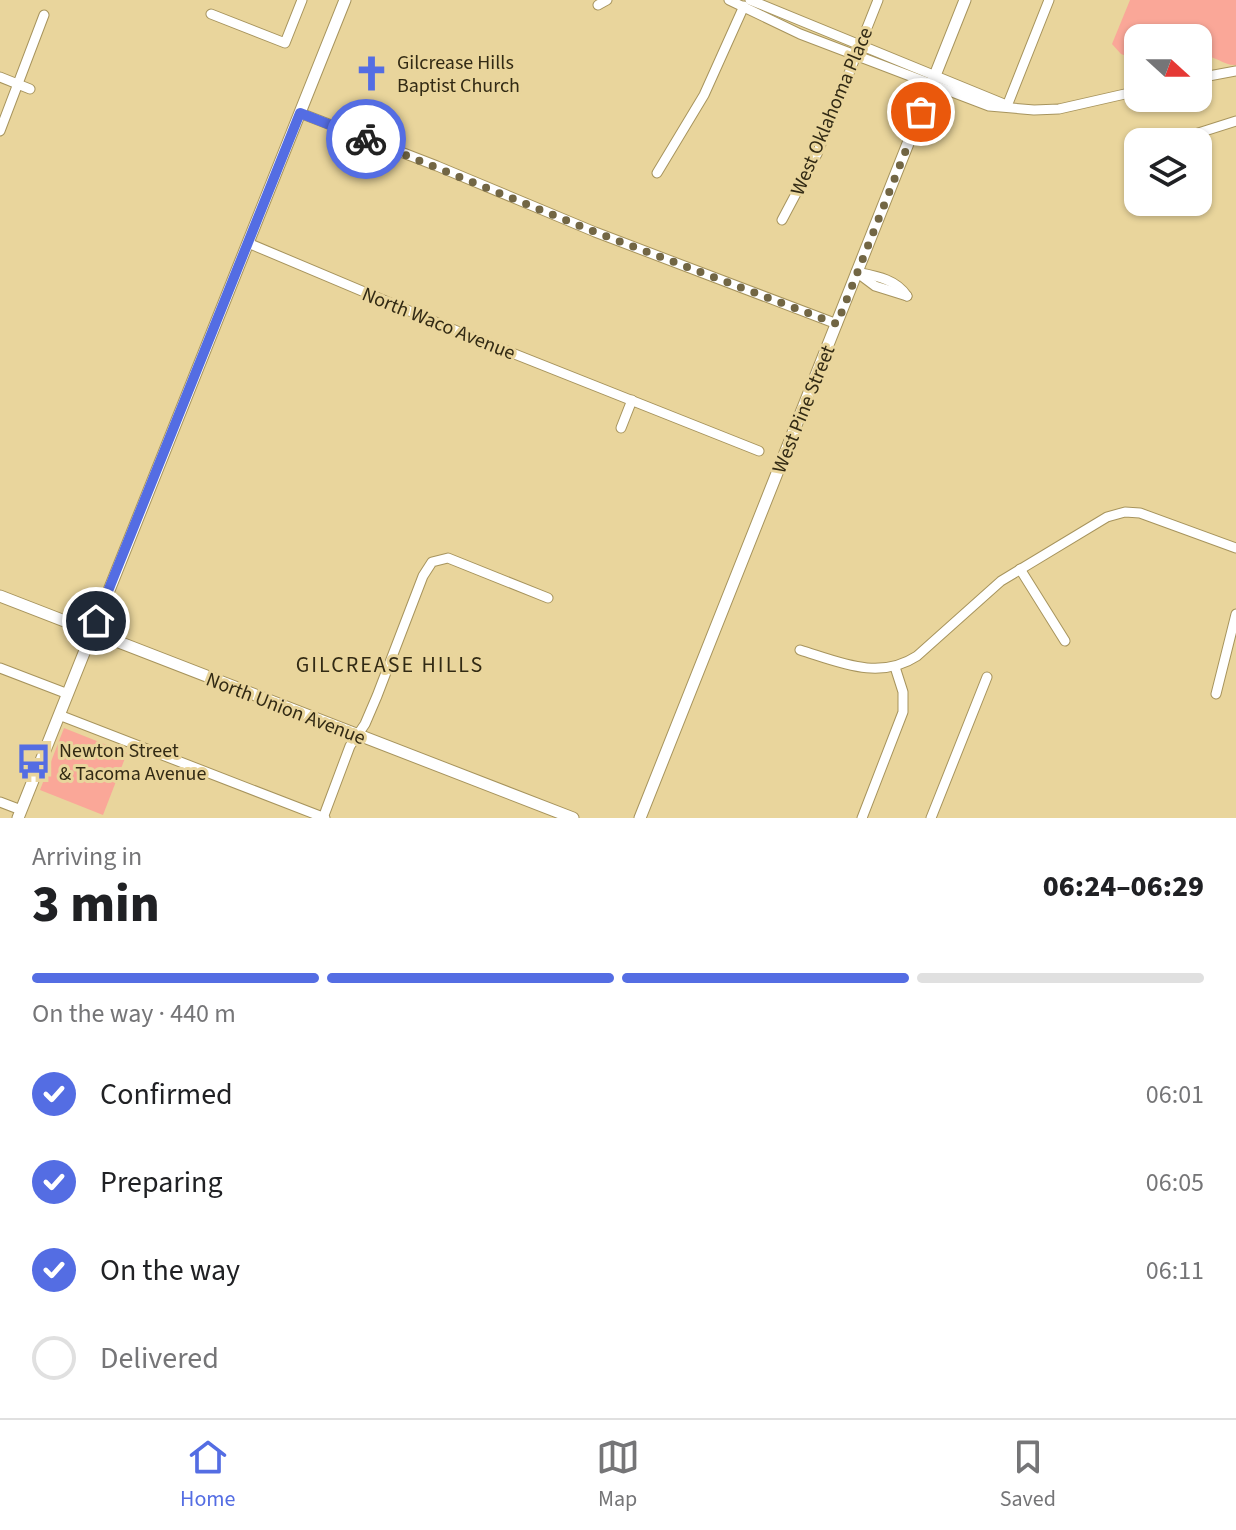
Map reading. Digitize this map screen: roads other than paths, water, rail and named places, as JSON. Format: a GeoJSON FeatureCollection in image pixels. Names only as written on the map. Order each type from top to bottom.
{"type":"FeatureCollection","features":[{"type":"Feature","properties":{"kind":"street"},"geometry":{"type":"LineString","coordinates":[[211,14],[285,43],[302,0]]}},
{"type":"Feature","properties":{"kind":"street"},"geometry":{"type":"LineString","coordinates":[[0,802],[20,814],[345,0]]}},
{"type":"Feature","properties":{"kind":"street"},"geometry":{"type":"LineString","coordinates":[[729,0],[747,3],[860,45],[989,106],[1059,109],[1124,94]]}},
{"type":"Feature","properties":{"kind":"street","name":"West Oklahoma Place"},"geometry":{"type":"LineString","coordinates":[[782,220],[808,176],[878,0]]}},
{"type":"Feature","properties":{"kind":"street","name":"West Pine Street"},"geometry":{"type":"LineString","coordinates":[[640,818],[965,0]]}},
{"type":"Feature","properties":{"kind":"street"},"geometry":{"type":"LineString","coordinates":[[1007,106],[1049,0]]}},
{"type":"Feature","properties":{"kind":"street"},"geometry":{"type":"LineString","coordinates":[[747,3],[856,56],[934,80]]}},
{"type":"Feature","properties":{"kind":"street"},"geometry":{"type":"LineString","coordinates":[[657,173],[704,95],[747,3]]}},
{"type":"Feature","properties":{"kind":"street"},"geometry":{"type":"LineString","coordinates":[[0,131],[44,15]]}},
{"type":"Feature","properties":{"kind":"street"},"geometry":{"type":"LineString","coordinates":[[1212,75],[1236,71]]}},
{"type":"Feature","properties":{"kind":"street"},"geometry":{"type":"LineString","coordinates":[[0,77],[30,89]]}},
{"type":"Feature","properties":{"kind":"street"},"geometry":{"type":"LineString","coordinates":[[300,113],[595,232],[837,324]]}},
{"type":"Feature","properties":{"kind":"street"},"geometry":{"type":"LineString","coordinates":[[1212,129],[1236,121]]}},
{"type":"Feature","properties":{"kind":"street","name":"North Waco Avenue"},"geometry":{"type":"LineString","coordinates":[[248,243],[759,451]]}},
{"type":"Feature","properties":{"kind":"street"},"geometry":{"type":"LineString","coordinates":[[856,272],[900,285],[907,296],[875,286],[856,272]]}},
{"type":"Feature","properties":{"kind":"street"},"geometry":{"type":"LineString","coordinates":[[621,428],[632,400]]}},
{"type":"Feature","properties":{"kind":"street"},"geometry":{"type":"LineString","coordinates":[[800,650],[867,669],[895,667],[917,656],[989,591],[1020,569],[1107,517],[1125,512],[1149,515],[1236,548]]}},
{"type":"Feature","properties":{"kind":"street"},"geometry":{"type":"LineString","coordinates":[[59,715],[324,818],[350,746],[377,696],[428,566],[437,559],[448,558],[548,598]]}},
{"type":"Feature","properties":{"kind":"street"},"geometry":{"type":"LineString","coordinates":[[1020,569],[1065,641]]}},
{"type":"Feature","properties":{"kind":"street","name":"North Union Avenue"},"geometry":{"type":"LineString","coordinates":[[0,596],[573,818]]}},
{"type":"Feature","properties":{"kind":"street"},"geometry":{"type":"LineString","coordinates":[[1216,694],[1232,642],[1236,614]]}},
{"type":"Feature","properties":{"kind":"street"},"geometry":{"type":"LineString","coordinates":[[862,818],[903,712],[903,692],[895,667]]}},
{"type":"Feature","properties":{"kind":"street"},"geometry":{"type":"LineString","coordinates":[[0,668],[68,694]]}},
{"type":"Feature","properties":{"kind":"street"},"geometry":{"type":"LineString","coordinates":[[931,818],[987,677]]}},
{"type":"Feature","properties":{"kind":"place","name":"Gilcrease Hills Baptist Church"},"geometry":{"type":"Point","coordinates":[371,73]}},
{"type":"Feature","properties":{"kind":"place","name":"Newton Street & Tacoma Avenue"},"geometry":{"type":"Point","coordinates":[33,762]}},
{"type":"Feature","properties":{"kind":"district","name":"GILCREASE HILLS"},"geometry":{"type":"Point","coordinates":[390,664]}}]}
